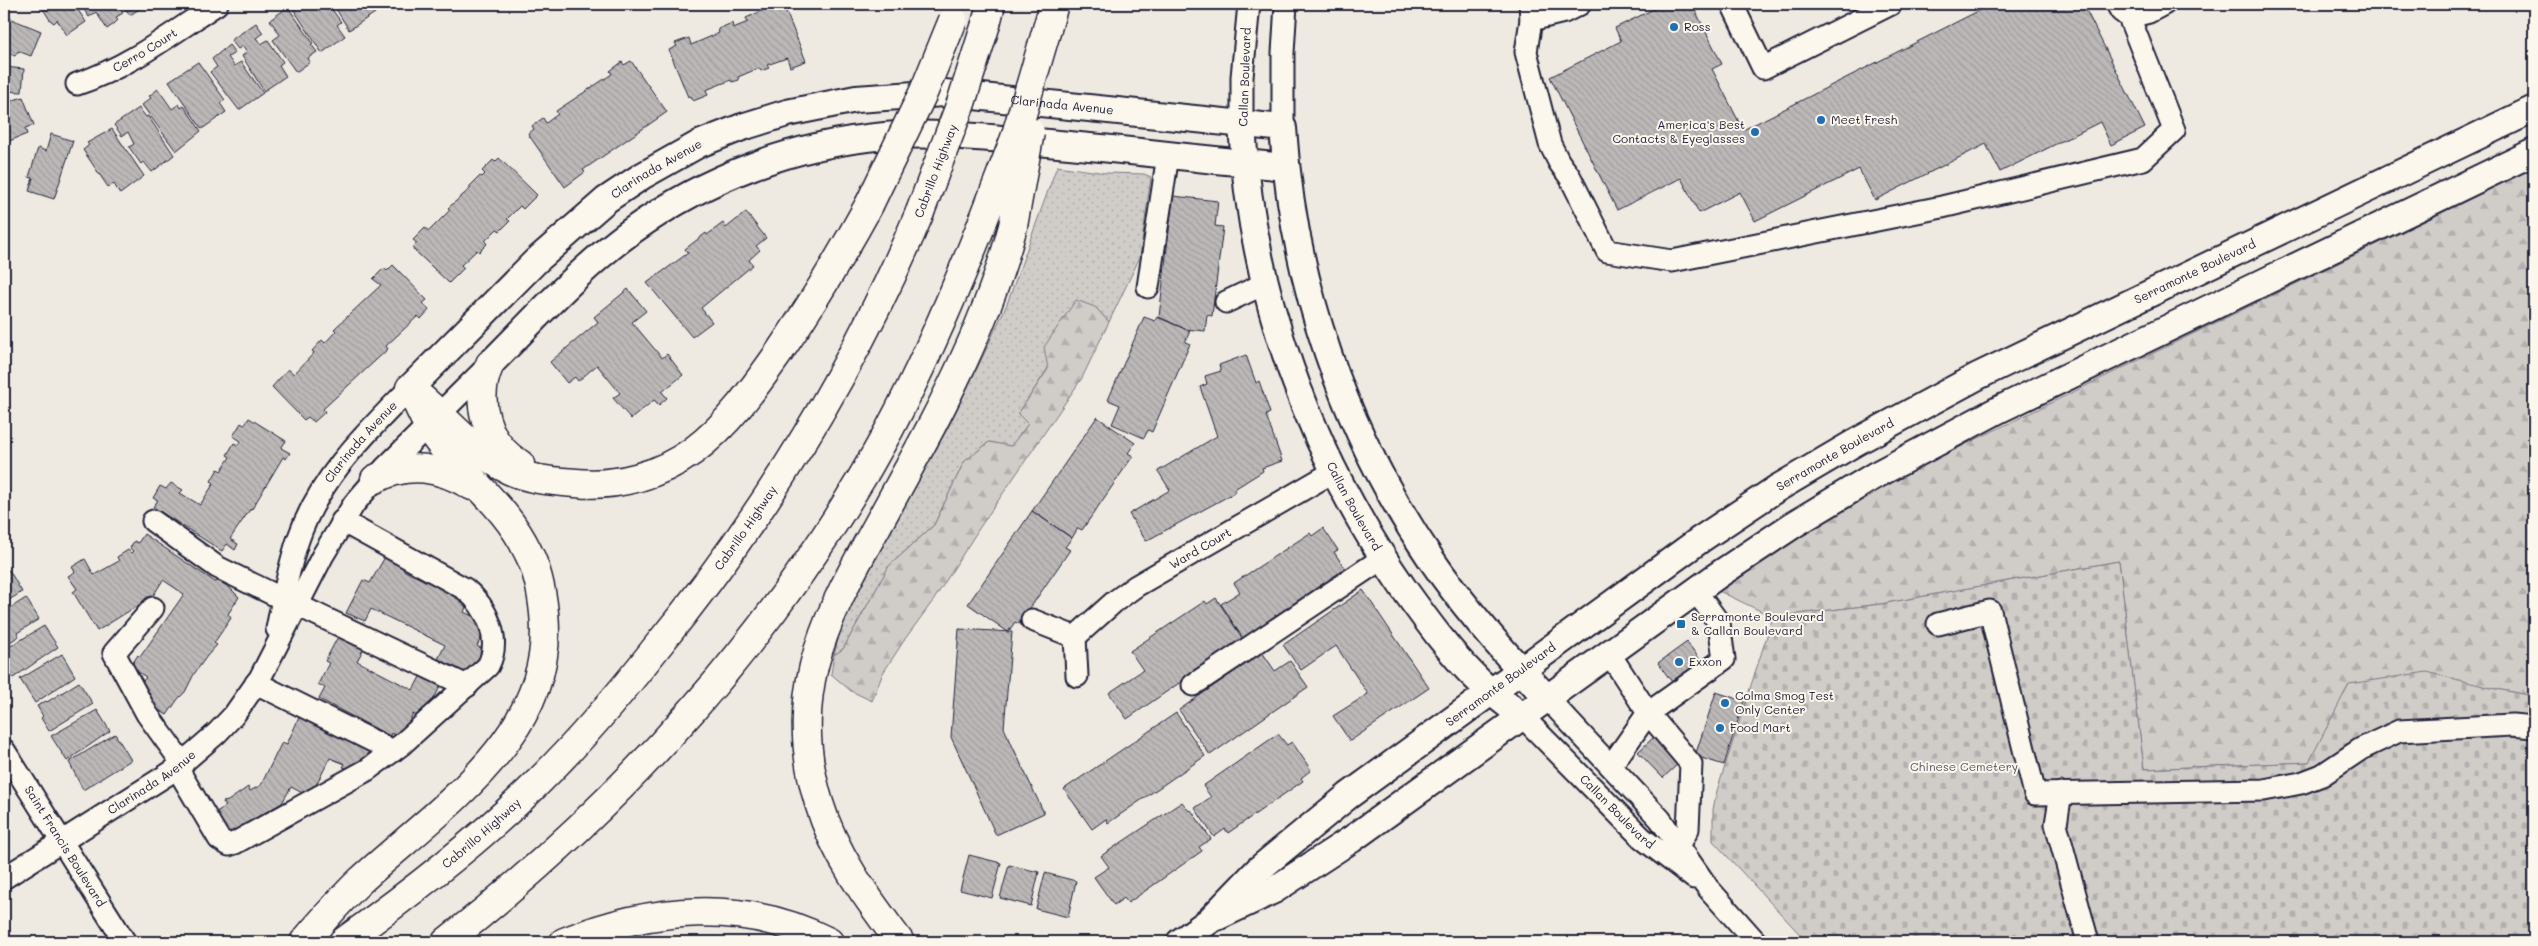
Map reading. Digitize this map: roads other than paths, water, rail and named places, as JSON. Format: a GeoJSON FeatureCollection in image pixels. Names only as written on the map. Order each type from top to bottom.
{"type":"FeatureCollection","features":[{"type":"Feature","properties":{"kind":"highway"},"geometry":{"type":"LineString","coordinates":[[410,388],[434,420],[504,468],[537,479],[570,483],[609,483],[649,474],[687,455],[710,436],[743,401],[792,333],[840,256],[869,205],[921,99],[956,12]]}},
{"type":"Feature","properties":{"kind":"highway","name":"Cabrillo Highway"},"geometry":{"type":"LineString","coordinates":[[343,942],[432,876],[527,794],[590,728],[686,611],[752,523],[806,440],[863,337],[920,212],[961,103],[988,14]]}},
{"type":"Feature","properties":{"kind":"highway"},"geometry":{"type":"LineString","coordinates":[[446,942],[517,884],[611,796],[686,715],[761,625],[840,510],[888,431],[937,333],[1015,138],[1051,17]]}},
{"type":"Feature","properties":{"kind":"highway"},"geometry":{"type":"LineString","coordinates":[[900,942],[848,868],[827,826],[818,802],[809,756],[808,735],[812,668],[824,628],[835,604],[934,421],[971,344],[993,292],[1013,226],[1051,17]]}},
{"type":"Feature","properties":{"kind":"highway"},"geometry":{"type":"LineString","coordinates":[[490,364],[483,384],[483,408],[491,432],[499,446],[516,462],[527,468],[549,478],[570,483]]}},
{"type":"Feature","properties":{"kind":"highway"},"geometry":{"type":"LineString","coordinates":[[304,942],[359,882],[419,830],[477,775],[512,734],[526,709],[542,662],[545,618],[540,587],[533,564],[513,524],[492,497],[439,442],[434,420]]}},
{"type":"Feature","properties":{"kind":"highway"},"geometry":{"type":"LineString","coordinates":[[375,479],[390,472],[408,468],[441,471],[480,492],[513,524]]}},
{"type":"Feature","properties":{"kind":"highway"},"geometry":{"type":"LineString","coordinates":[[564,942],[615,924],[652,915],[715,912],[773,920],[829,942]]}},
{"type":"Feature","properties":{"kind":"main road","name":"Clarinada Avenue"},"geometry":{"type":"LineString","coordinates":[[410,388],[536,261],[606,200],[679,155],[713,138],[765,119],[809,107],[856,99],[944,93],[1283,128]]}},
{"type":"Feature","properties":{"kind":"main road","name":"Serramonte Boulevard"},"geometry":{"type":"LineString","coordinates":[[1209,921],[1258,869],[1330,810],[1520,669],[1739,513],[1896,419],[2012,360],[2534,109]]}},
{"type":"Feature","properties":{"kind":"main road","name":"Callan Boulevard"},"geometry":{"type":"LineString","coordinates":[[1242,124],[1245,163],[1266,283],[1292,374],[1333,472],[1383,558],[1441,639],[1490,691],[1522,716]]}},
{"type":"Feature","properties":{"kind":"main road","name":"Callan Boulevard"},"geometry":{"type":"LineString","coordinates":[[1283,128],[1286,167],[1297,236],[1311,298],[1325,345],[1360,434],[1380,475],[1431,560],[1464,604],[1547,698]]}},
{"type":"Feature","properties":{"kind":"main road","name":"Clarinada Avenue"},"geometry":{"type":"LineString","coordinates":[[490,364],[579,275],[632,230],[690,194],[731,174],[774,158],[842,141],[888,135],[992,138],[1286,167]]}},
{"type":"Feature","properties":{"kind":"main road","name":"Serramonte Boulevard"},"geometry":{"type":"LineString","coordinates":[[1180,942],[1209,921],[1274,890],[1352,839],[1695,590],[1756,548],[1833,500],[1956,431],[2534,152]]}},
{"type":"Feature","properties":{"kind":"street","name":"Callan Boulevard"},"geometry":{"type":"LineString","coordinates":[[1242,124],[1242,76],[1249,4]]}},
{"type":"Feature","properties":{"kind":"street","name":"Callan Boulevard"},"geometry":{"type":"LineString","coordinates":[[1283,128],[1283,53],[1286,4]]}},
{"type":"Feature","properties":{"kind":"street"},"geometry":{"type":"LineString","coordinates":[[1580,4],[1564,12],[1530,12],[1526,52],[1550,144],[1559,162],[1570,177],[1607,251],[1672,261],[1942,207],[2143,159],[2174,130],[2123,10],[2149,12],[2164,4]]}},
{"type":"Feature","properties":{"kind":"street"},"geometry":{"type":"LineString","coordinates":[[1732,4],[1763,68],[1891,4]]}},
{"type":"Feature","properties":{"kind":"street","name":"Cerro Court"},"geometry":{"type":"LineString","coordinates":[[76,84],[105,75],[127,64],[210,5]]}},
{"type":"Feature","properties":{"kind":"street"},"geometry":{"type":"LineString","coordinates":[[1148,286],[1168,155]]}},
{"type":"Feature","properties":{"kind":"street"},"geometry":{"type":"LineString","coordinates":[[1226,302],[1266,283]]}},
{"type":"Feature","properties":{"kind":"street","name":"Clarinada Avenue"},"geometry":{"type":"LineString","coordinates":[[4,878],[180,766],[221,729],[256,683],[270,657],[290,602],[342,521],[375,479],[490,364]]}},
{"type":"Feature","properties":{"kind":"street","name":"Clarinada Avenue"},"geometry":{"type":"LineString","coordinates":[[290,602],[289,568],[298,538],[320,492],[346,455],[410,388]]}},
{"type":"Feature","properties":{"kind":"street","name":"Ward Court"},"geometry":{"type":"LineString","coordinates":[[1075,637],[1114,602],[1136,586],[1333,472]]}},
{"type":"Feature","properties":{"kind":"street"},"geometry":{"type":"LineString","coordinates":[[153,521],[217,567],[467,686]]}},
{"type":"Feature","properties":{"kind":"street"},"geometry":{"type":"LineString","coordinates":[[154,608],[114,653],[147,714],[180,766],[219,839],[229,844],[254,834],[367,770],[394,751],[488,666],[494,649],[493,633],[481,606],[465,589],[342,521]]}},
{"type":"Feature","properties":{"kind":"street"},"geometry":{"type":"LineString","coordinates":[[1193,685],[1383,558]]}},
{"type":"Feature","properties":{"kind":"street"},"geometry":{"type":"LineString","coordinates":[[1610,766],[1648,713],[1724,659],[1719,623],[1695,590]]}},
{"type":"Feature","properties":{"kind":"street"},"geometry":{"type":"LineString","coordinates":[[1938,624],[1990,611],[2035,794],[2264,790],[2301,783],[2322,775],[2361,749],[2399,731],[2512,725],[2534,726]]}},
{"type":"Feature","properties":{"kind":"street"},"geometry":{"type":"LineString","coordinates":[[1032,620],[1075,637],[1078,676]]}},
{"type":"Feature","properties":{"kind":"street"},"geometry":{"type":"LineString","coordinates":[[1608,653],[1648,713],[1691,764],[1688,829],[1679,846]]}},
{"type":"Feature","properties":{"kind":"street"},"geometry":{"type":"LineString","coordinates":[[256,683],[394,751]]}},
{"type":"Feature","properties":{"kind":"street","name":"Callan Boulevard"},"geometry":{"type":"LineString","coordinates":[[1547,698],[1660,819],[1708,888],[1756,942]]}},
{"type":"Feature","properties":{"kind":"street","name":"Callan Boulevard"},"geometry":{"type":"LineString","coordinates":[[1522,716],[1642,838],[1708,888]]}},
{"type":"Feature","properties":{"kind":"street","name":"Saint Francis Boulevard"},"geometry":{"type":"LineString","coordinates":[[4,750],[125,942]]}},
{"type":"Feature","properties":{"kind":"street"},"geometry":{"type":"LineString","coordinates":[[2062,793],[2056,824],[2088,942]]}},
{"type":"Feature","properties":{"kind":"place","name":"Ross"},"geometry":{"type":"Point","coordinates":[1674,27]}},
{"type":"Feature","properties":{"kind":"place","name":"Meet Fresh"},"geometry":{"type":"Point","coordinates":[1821,120]}},
{"type":"Feature","properties":{"kind":"place","name":"America's Best Contacts & Eyeglasses"},"geometry":{"type":"Point","coordinates":[1755,132]}},
{"type":"Feature","properties":{"kind":"place","name":"Serramonte Boulevard & Callan Boulevard"},"geometry":{"type":"Point","coordinates":[1681,624]}},
{"type":"Feature","properties":{"kind":"place","name":"Exxon"},"geometry":{"type":"Point","coordinates":[1679,662]}},
{"type":"Feature","properties":{"kind":"place","name":"Colma Smog Test Only Center"},"geometry":{"type":"Point","coordinates":[1725,703]}},
{"type":"Feature","properties":{"kind":"place","name":"Food Mart"},"geometry":{"type":"Point","coordinates":[1720,728]}},
{"type":"Feature","properties":{"kind":"park label","name":"Chinese Cemetery"},"geometry":{"type":"Point","coordinates":[1964,767]}}]}
